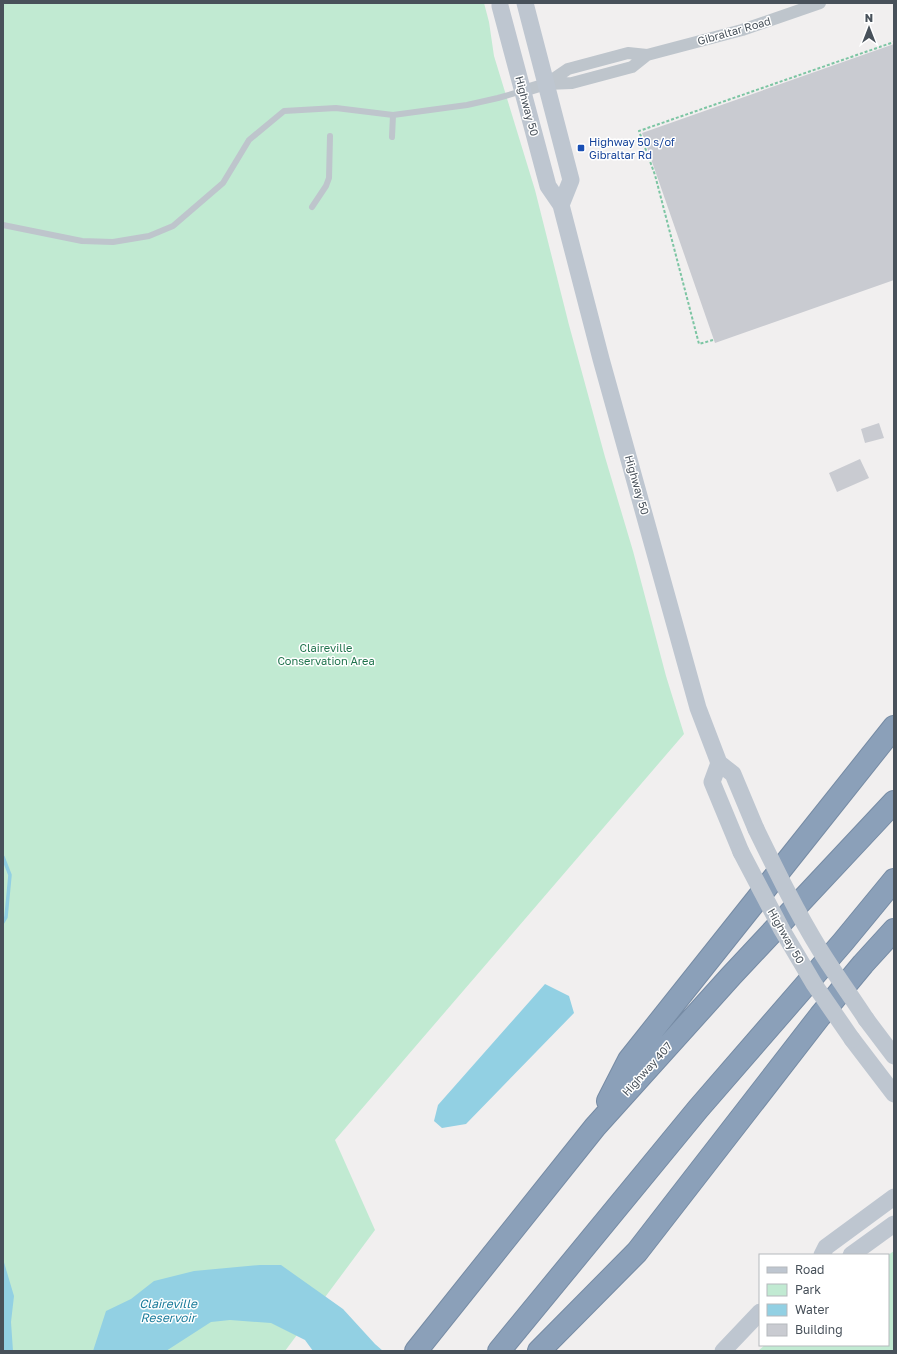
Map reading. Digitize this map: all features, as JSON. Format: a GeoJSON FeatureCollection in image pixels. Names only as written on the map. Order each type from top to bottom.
{"type":"FeatureCollection","features":[{"type":"Feature","properties":{"kind":"highway"},"geometry":{"type":"LineString","coordinates":[[595,1127],[630,1060],[894,727]]}},
{"type":"Feature","properties":{"kind":"highway","name":"Highway 407"},"geometry":{"type":"LineString","coordinates":[[417,1350],[595,1127],[731,976],[894,802]]}},
{"type":"Feature","properties":{"kind":"highway"},"geometry":{"type":"LineString","coordinates":[[499,1351],[698,1109],[843,942],[894,880]]}},
{"type":"Feature","properties":{"kind":"highway"},"geometry":{"type":"LineString","coordinates":[[539,1351],[637,1252],[820,1016],[863,964],[894,930]]}},
{"type":"Feature","properties":{"kind":"main road","name":"Highway 50"},"geometry":{"type":"LineString","coordinates":[[500,3],[548,186],[561,205],[599,351],[698,708],[719,763],[732,774],[756,829],[801,917],[821,952],[866,1019],[894,1056]]}},
{"type":"Feature","properties":{"kind":"main road"},"geometry":{"type":"LineString","coordinates":[[525,3],[571,180],[561,205]]}},
{"type":"Feature","properties":{"kind":"main road","name":"Highway 50"},"geometry":{"type":"LineString","coordinates":[[719,763],[712,782],[741,852],[782,930],[814,984],[852,1039],[894,1094]]}},
{"type":"Feature","properties":{"kind":"main road"},"geometry":{"type":"LineString","coordinates":[[822,1254],[826,1247],[894,1197]]}},
{"type":"Feature","properties":{"kind":"main road"},"geometry":{"type":"LineString","coordinates":[[852,1254],[894,1224]]}},
{"type":"Feature","properties":{"kind":"main road"},"geometry":{"type":"LineString","coordinates":[[723,1351],[759,1313]]}},
{"type":"Feature","properties":{"kind":"street","name":"Gibraltar Road"},"geometry":{"type":"LineString","coordinates":[[523,91],[546,84],[568,69],[628,52],[646,55],[742,30],[820,3]]}},
{"type":"Feature","properties":{"kind":"lane"},"geometry":{"type":"LineString","coordinates":[[3,225],[82,241],[113,242],[150,236],[173,226],[217,188],[222,183],[249,140],[284,111],[336,108],[393,115],[467,105],[523,91]]}},
{"type":"Feature","properties":{"kind":"lane"},"geometry":{"type":"LineString","coordinates":[[392,137],[393,115]]}},
{"type":"Feature","properties":{"kind":"lane"},"geometry":{"type":"LineString","coordinates":[[312,207],[326,186],[329,178],[330,136]]}},
{"type":"Feature","properties":{"kind":"path"},"geometry":{"type":"LineString","coordinates":[[713,340],[699,344],[655,175],[639,131],[894,42]]}},
{"type":"Feature","properties":{"kind":"green space","name":"Claireville Conservation Area"},"geometry":{"type":"Polygon","coordinates":[[[3,3],[484,3],[489,22],[494,56],[535,190],[569,325],[605,457],[633,551],[666,676],[684,734],[335,1140],[375,1230],[285,1351],[3,1351],[3,3]]]}},
{"type":"Feature","properties":{"kind":"green space"},"geometry":{"type":"Polygon","coordinates":[[[894,1251],[894,1351],[758,1351],[764,1346],[889,1346],[889,1254],[894,1251]]]}},
{"type":"Feature","properties":{"kind":"water"},"geometry":{"type":"Polygon","coordinates":[[[545,984],[569,996],[574,1013],[466,1124],[442,1128],[434,1121],[438,1105],[545,984]]]}},
{"type":"Feature","properties":{"kind":"water"},"geometry":{"type":"Polygon","coordinates":[[[3,1259],[14,1296],[11,1322],[13,1351],[3,1351],[3,1259]]]}},
{"type":"Feature","properties":{"kind":"water","name":"Claireville Reservoir"},"geometry":{"type":"Polygon","coordinates":[[[260,1265],[281,1265],[343,1309],[383,1351],[313,1351],[305,1340],[271,1323],[230,1320],[211,1322],[166,1351],[93,1351],[106,1311],[131,1299],[154,1281],[194,1271],[260,1265]]]}},
{"type":"Feature","properties":{"kind":"building"},"geometry":{"type":"Polygon","coordinates":[[[894,44],[894,280],[715,343],[642,133],[894,44]]]}},
{"type":"Feature","properties":{"kind":"building"},"geometry":{"type":"Polygon","coordinates":[[[879,423],[884,438],[865,443],[861,429],[879,423]]]}},
{"type":"Feature","properties":{"kind":"building"},"geometry":{"type":"Polygon","coordinates":[[[860,459],[869,478],[837,492],[829,473],[860,459]]]}},
{"type":"Feature","properties":{"kind":"waterway"},"geometry":{"type":"LineString","coordinates":[[3,857],[10,875],[6,917],[3,922]]}},
{"type":"Feature","properties":{"kind":"place","name":"Highway 50 s/of Gibraltar Rd"},"geometry":{"type":"Point","coordinates":[581,148]}}]}
